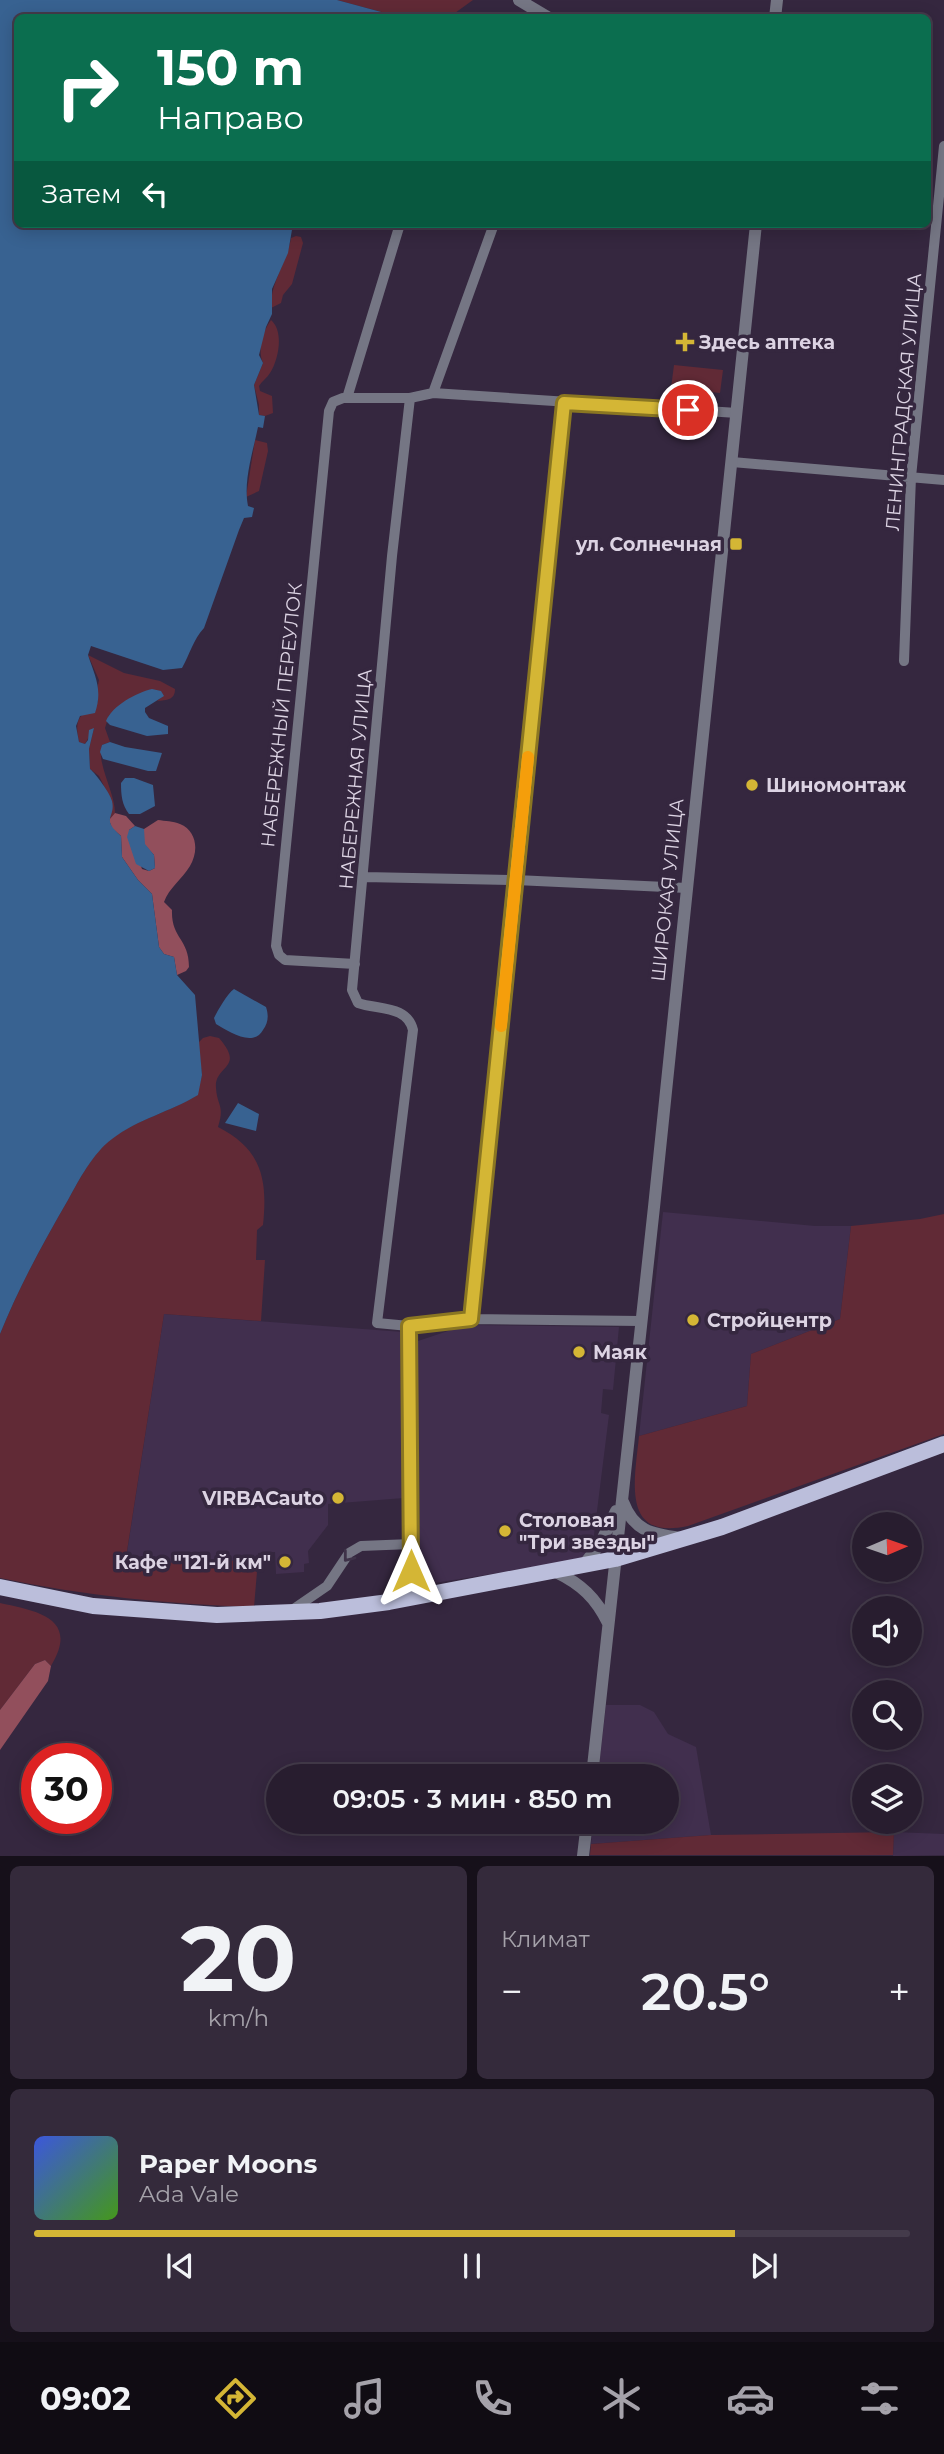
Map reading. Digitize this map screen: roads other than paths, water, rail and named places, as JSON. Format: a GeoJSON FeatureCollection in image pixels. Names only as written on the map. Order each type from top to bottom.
{"type":"FeatureCollection","features":[{"type":"Feature","properties":{"kind":"main road"},"geometry":{"type":"LineString","coordinates":[[0,1587],[36,1596],[123,1609],[217,1615],[320,1611],[411,1598],[615,1559],[792,1502],[944,1444]]}},
{"type":"Feature","properties":{"kind":"street"},"geometry":{"type":"LineString","coordinates":[[519,0],[542,14]]}},
{"type":"Feature","properties":{"kind":"street","name":"ЛЕНИНГРАДСКАЯ УЛИЦА"},"geometry":{"type":"LineString","coordinates":[[904,661],[911,477],[944,146]]}},
{"type":"Feature","properties":{"kind":"street"},"geometry":{"type":"LineString","coordinates":[[399,228],[347,398],[410,398],[433,393],[737,413]]}},
{"type":"Feature","properties":{"kind":"street"},"geometry":{"type":"LineString","coordinates":[[433,393],[493,228]]}},
{"type":"Feature","properties":{"kind":"street","name":"ШИРОКАЯ УЛИЦА"},"geometry":{"type":"LineString","coordinates":[[593,1764],[756,228]]}},
{"type":"Feature","properties":{"kind":"street","name":"НАБЕРЕЖНЫЙ ПЕРЕУЛОК"},"geometry":{"type":"LineString","coordinates":[[347,398],[333,402],[329,411],[276,946],[279,955],[285,960],[355,964]]}},
{"type":"Feature","properties":{"kind":"street","name":"НАБЕРЕЖНАЯ УЛИЦА"},"geometry":{"type":"LineString","coordinates":[[409,1326],[377,1323],[413,1030],[411,1021],[399,1012],[358,1003],[352,990],[392,556],[410,398]]}},
{"type":"Feature","properties":{"kind":"street"},"geometry":{"type":"LineString","coordinates":[[471,1319],[564,403]]}},
{"type":"Feature","properties":{"kind":"street"},"geometry":{"type":"LineString","coordinates":[[732,462],[944,480]]}},
{"type":"Feature","properties":{"kind":"street"},"geometry":{"type":"LineString","coordinates":[[364,877],[516,880],[687,888]]}},
{"type":"Feature","properties":{"kind":"street"},"geometry":{"type":"LineString","coordinates":[[411,1598],[409,1326],[471,1319],[641,1321]]}},
{"type":"Feature","properties":{"kind":"street"},"geometry":{"type":"LineString","coordinates":[[622,1498],[637,1525],[656,1534],[685,1538]]}},
{"type":"Feature","properties":{"kind":"street"},"geometry":{"type":"LineString","coordinates":[[583,1566],[600,1544],[622,1498]]}},
{"type":"Feature","properties":{"kind":"street"},"geometry":{"type":"LineString","coordinates":[[285,1614],[327,1586],[353,1548],[411,1544]]}},
{"type":"Feature","properties":{"kind":"street"},"geometry":{"type":"LineString","coordinates":[[556,1572],[590,1593],[608,1623]]}},
{"type":"Feature","properties":{"kind":"street"},"geometry":{"type":"LineString","coordinates":[[583,1856],[586,1834]]}},
{"type":"Feature","properties":{"kind":"water"},"geometry":{"type":"Polygon","coordinates":[[[0,0],[337,0],[385,13],[14,14],[14,228],[292,228],[288,253],[272,289],[272,314],[259,355],[263,363],[254,385],[259,415],[265,416],[263,428],[258,427],[248,477],[248,506],[254,508],[252,517],[244,518],[239,530],[204,628],[182,668],[163,670],[91,646],[88,655],[97,683],[97,705],[95,713],[80,716],[76,726],[79,742],[85,744],[89,730],[94,728],[89,749],[90,769],[112,801],[110,821],[121,836],[122,857],[152,894],[159,947],[164,954],[174,957],[177,975],[195,995],[202,1075],[198,1095],[132,1126],[112,1139],[93,1159],[41,1249],[0,1334],[0,0]]]}},
{"type":"Feature","properties":{"kind":"water"},"geometry":{"type":"Polygon","coordinates":[[[152,689],[161,691],[164,696],[145,708],[145,712],[149,718],[168,726],[168,734],[147,736],[110,725],[106,721],[126,700],[152,689]]]}},
{"type":"Feature","properties":{"kind":"water"},"geometry":{"type":"Polygon","coordinates":[[[110,742],[162,753],[156,771],[103,759],[100,752],[102,745],[110,742]]]}},
{"type":"Feature","properties":{"kind":"water"},"geometry":{"type":"Polygon","coordinates":[[[125,778],[134,778],[153,785],[155,806],[140,814],[129,814],[122,796],[121,783],[125,778]]]}},
{"type":"Feature","properties":{"kind":"water"},"geometry":{"type":"Polygon","coordinates":[[[135,826],[144,829],[145,844],[154,855],[155,868],[149,871],[136,864],[127,837],[129,830],[135,826]]]}},
{"type":"Feature","properties":{"kind":"water"},"geometry":{"type":"Polygon","coordinates":[[[234,989],[266,1007],[268,1016],[265,1027],[253,1038],[240,1036],[216,1024],[214,1018],[234,989]]]}},
{"type":"Feature","properties":{"kind":"water"},"geometry":{"type":"Polygon","coordinates":[[[238,1103],[259,1114],[256,1131],[225,1123],[238,1103]]]}},
{"type":"Feature","properties":{"kind":"place","name":"Здесь аптека"},"geometry":{"type":"Point","coordinates":[685,342]}},
{"type":"Feature","properties":{"kind":"place","name":"ул. Солнечная"},"geometry":{"type":"Point","coordinates":[736,544]}},
{"type":"Feature","properties":{"kind":"place","name":"Шиномонтаж"},"geometry":{"type":"Point","coordinates":[752,785]}},
{"type":"Feature","properties":{"kind":"place","name":"Стройцентр"},"geometry":{"type":"Point","coordinates":[693,1320]}},
{"type":"Feature","properties":{"kind":"place","name":"Маяк"},"geometry":{"type":"Point","coordinates":[579,1352]}},
{"type":"Feature","properties":{"kind":"place","name":"VIRBACauto"},"geometry":{"type":"Point","coordinates":[338,1498]}},
{"type":"Feature","properties":{"kind":"place","name":"Столовая \"Три звезды\""},"geometry":{"type":"Point","coordinates":[505,1531]}},
{"type":"Feature","properties":{"kind":"place","name":"Кафе \"121-й км\""},"geometry":{"type":"Point","coordinates":[285,1562]}}]}
